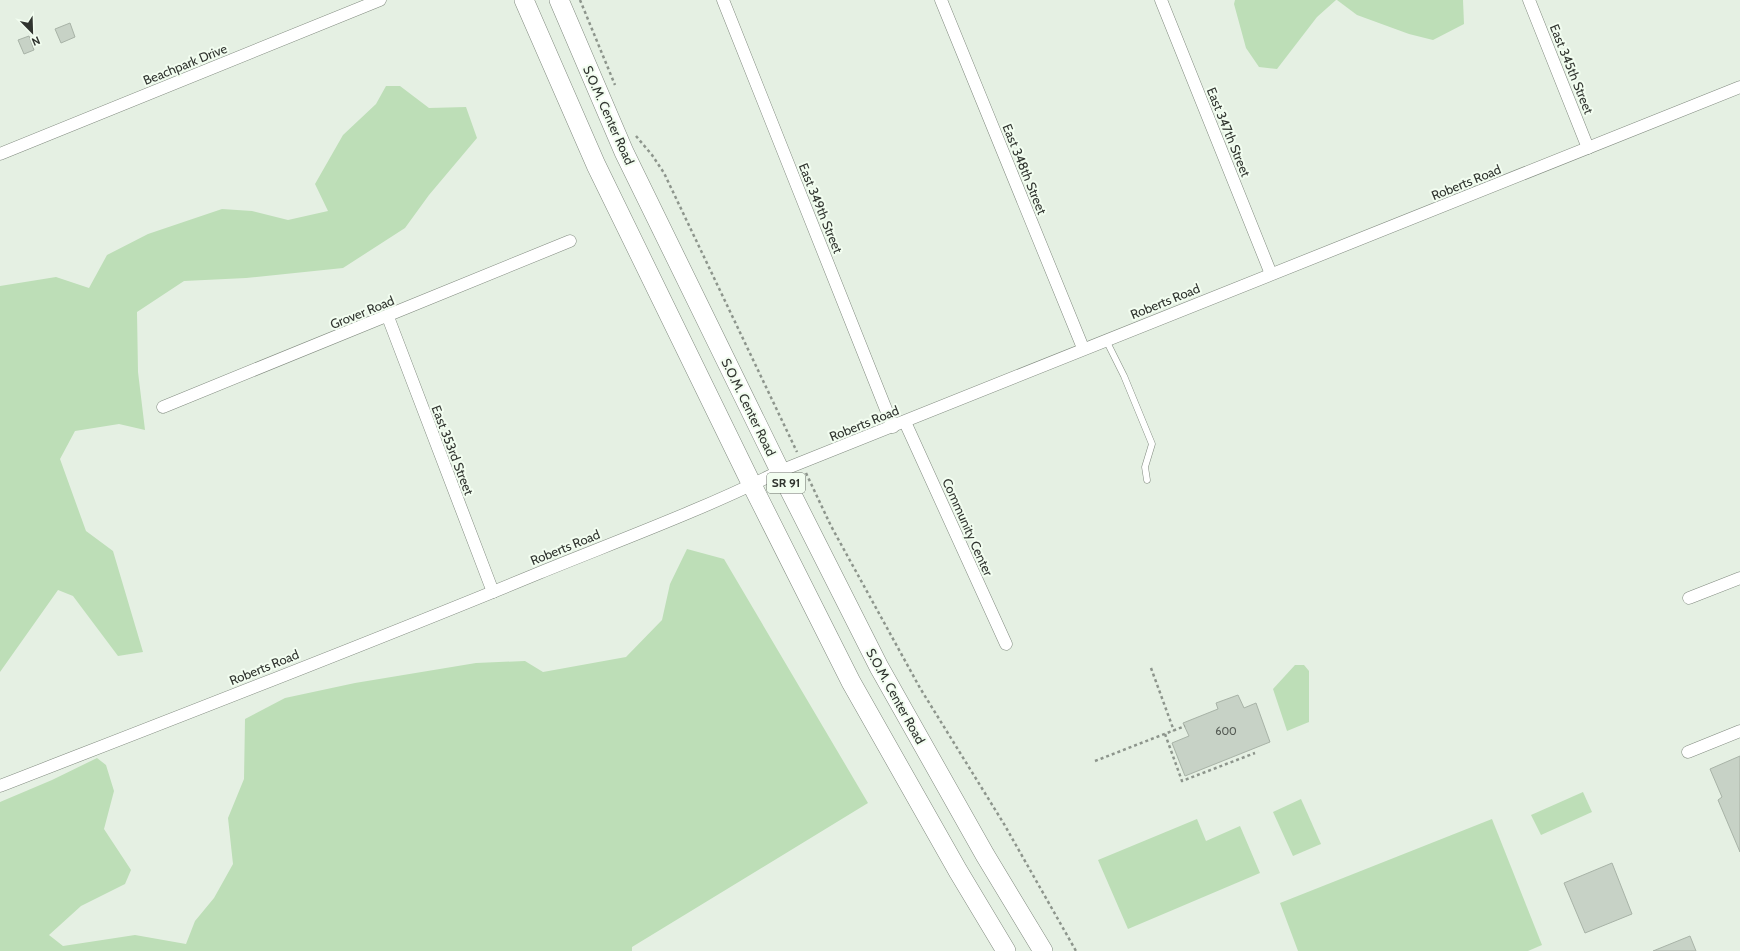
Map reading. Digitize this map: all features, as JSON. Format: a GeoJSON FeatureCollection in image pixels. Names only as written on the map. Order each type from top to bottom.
{"type":"FeatureCollection","features":[{"type":"Feature","properties":{"kind":"main road","name":"SR 91"},"geometry":{"type":"LineString","coordinates":[[524,0],[596,165],[752,485],[851,682],[958,871],[1006,951]]}},
{"type":"Feature","properties":{"kind":"main road","name":"S.O.M. Center Road"},"geometry":{"type":"LineString","coordinates":[[559,0],[624,152],[780,471],[879,667],[985,855],[1042,951]]}},
{"type":"Feature","properties":{"kind":"street","name":"Beachpark Drive"},"geometry":{"type":"LineString","coordinates":[[0,154],[380,0]]}},
{"type":"Feature","properties":{"kind":"street","name":"East 349th Street"},"geometry":{"type":"LineString","coordinates":[[723,0],[893,427]]}},
{"type":"Feature","properties":{"kind":"street","name":"East 348th Street"},"geometry":{"type":"LineString","coordinates":[[941,0],[1084,348]]}},
{"type":"Feature","properties":{"kind":"street","name":"East 347th Street"},"geometry":{"type":"LineString","coordinates":[[1161,0],[1271,274]]}},
{"type":"Feature","properties":{"kind":"street","name":"East 345th Street"},"geometry":{"type":"LineString","coordinates":[[1529,0],[1588,148]]}},
{"type":"Feature","properties":{"kind":"street","name":"Roberts Road"},"geometry":{"type":"LineString","coordinates":[[0,786],[493,592],[752,485],[780,471],[893,427],[1084,348],[1740,87]]}},
{"type":"Feature","properties":{"kind":"street","name":"Grover Road"},"geometry":{"type":"LineString","coordinates":[[163,407],[388,317],[570,241]]}},
{"type":"Feature","properties":{"kind":"street","name":"East 353rd Street"},"geometry":{"type":"LineString","coordinates":[[388,317],[493,592]]}},
{"type":"Feature","properties":{"kind":"street","name":"Community Center"},"geometry":{"type":"LineString","coordinates":[[905,422],[1006,644]]}},
{"type":"Feature","properties":{"kind":"street"},"geometry":{"type":"LineString","coordinates":[[1690,598],[1740,578]]}},
{"type":"Feature","properties":{"kind":"street"},"geometry":{"type":"LineString","coordinates":[[1688,752],[1740,731]]}},
{"type":"Feature","properties":{"kind":"lane"},"geometry":{"type":"LineString","coordinates":[[1106,340],[1124,376],[1152,444],[1145,467],[1147,480]]}},
{"type":"Feature","properties":{"kind":"path"},"geometry":{"type":"LineString","coordinates":[[580,0],[615,86]]}},
{"type":"Feature","properties":{"kind":"path"},"geometry":{"type":"LineString","coordinates":[[636,135],[664,173],[796,449]]}},
{"type":"Feature","properties":{"kind":"path"},"geometry":{"type":"LineString","coordinates":[[806,473],[831,526],[916,682],[1004,824],[1076,951]]}},
{"type":"Feature","properties":{"kind":"path"},"geometry":{"type":"LineString","coordinates":[[1151,668],[1174,731]]}},
{"type":"Feature","properties":{"kind":"path"},"geometry":{"type":"LineString","coordinates":[[1095,761],[1185,726]]}},
{"type":"Feature","properties":{"kind":"path"},"geometry":{"type":"LineString","coordinates":[[1165,734],[1182,781],[1255,753]]}},
{"type":"Feature","properties":{"kind":"green space"},"geometry":{"type":"Polygon","coordinates":[[[1235,0],[1336,0],[1317,17],[1277,69],[1259,67],[1246,48],[1234,4],[1235,0]]]}},
{"type":"Feature","properties":{"kind":"green space"},"geometry":{"type":"Polygon","coordinates":[[[1337,0],[1463,0],[1464,24],[1433,40],[1409,34],[1357,15],[1337,0]]]}},
{"type":"Feature","properties":{"kind":"green space"},"geometry":{"type":"Polygon","coordinates":[[[386,86],[400,86],[429,108],[466,107],[477,138],[429,195],[405,228],[343,268],[246,278],[184,281],[137,312],[138,372],[145,430],[119,424],[75,431],[60,459],[86,531],[113,551],[143,652],[118,656],[73,596],[58,590],[0,672],[0,286],[56,277],[89,288],[107,255],[148,234],[222,209],[252,211],[288,220],[328,211],[315,184],[343,135],[376,104],[386,86]]]}},
{"type":"Feature","properties":{"kind":"green space"},"geometry":{"type":"Polygon","coordinates":[[[687,549],[724,559],[868,803],[632,947],[632,951],[0,951],[0,802],[52,780],[97,758],[106,765],[114,791],[104,829],[131,870],[125,884],[81,906],[49,935],[63,946],[135,935],[186,944],[195,921],[214,898],[233,864],[228,818],[244,779],[245,719],[285,698],[355,683],[476,663],[525,661],[543,672],[626,657],[662,620],[670,584],[687,549]]]}},
{"type":"Feature","properties":{"kind":"green space"},"geometry":{"type":"Polygon","coordinates":[[[1295,665],[1304,665],[1309,671],[1309,722],[1287,731],[1273,689],[1295,665]]]}},
{"type":"Feature","properties":{"kind":"green space"},"geometry":{"type":"Polygon","coordinates":[[[1583,792],[1592,812],[1541,835],[1531,815],[1583,792]]]}},
{"type":"Feature","properties":{"kind":"green space"},"geometry":{"type":"Polygon","coordinates":[[[1301,799],[1321,844],[1293,856],[1273,812],[1301,799]]]}},
{"type":"Feature","properties":{"kind":"green space"},"geometry":{"type":"Polygon","coordinates":[[[1197,819],[1206,841],[1240,826],[1260,873],[1128,929],[1098,860],[1197,819]]]}},
{"type":"Feature","properties":{"kind":"green space"},"geometry":{"type":"Polygon","coordinates":[[[1492,819],[1542,945],[1528,951],[1298,951],[1280,903],[1492,819]]]}},
{"type":"Feature","properties":{"kind":"building"},"geometry":{"type":"Polygon","coordinates":[[[70,23],[75,37],[61,43],[55,29],[70,23]]]}},
{"type":"Feature","properties":{"kind":"building"},"geometry":{"type":"Polygon","coordinates":[[[29,36],[34,50],[24,54],[18,40],[29,36]]]}},
{"type":"Feature","properties":{"kind":"building"},"geometry":{"type":"Polygon","coordinates":[[[1238,695],[1244,708],[1256,703],[1270,742],[1185,776],[1172,743],[1189,736],[1183,723],[1218,709],[1216,703],[1238,695]]]}},
{"type":"Feature","properties":{"kind":"building"},"geometry":{"type":"Polygon","coordinates":[[[1740,756],[1740,852],[1718,800],[1722,797],[1710,769],[1740,756]]]}},
{"type":"Feature","properties":{"kind":"building"},"geometry":{"type":"Polygon","coordinates":[[[1612,863],[1632,914],[1585,933],[1564,883],[1612,863]]]}},
{"type":"Feature","properties":{"kind":"building"},"geometry":{"type":"Polygon","coordinates":[[[1690,936],[1696,951],[1653,951],[1690,936]]]}}]}
